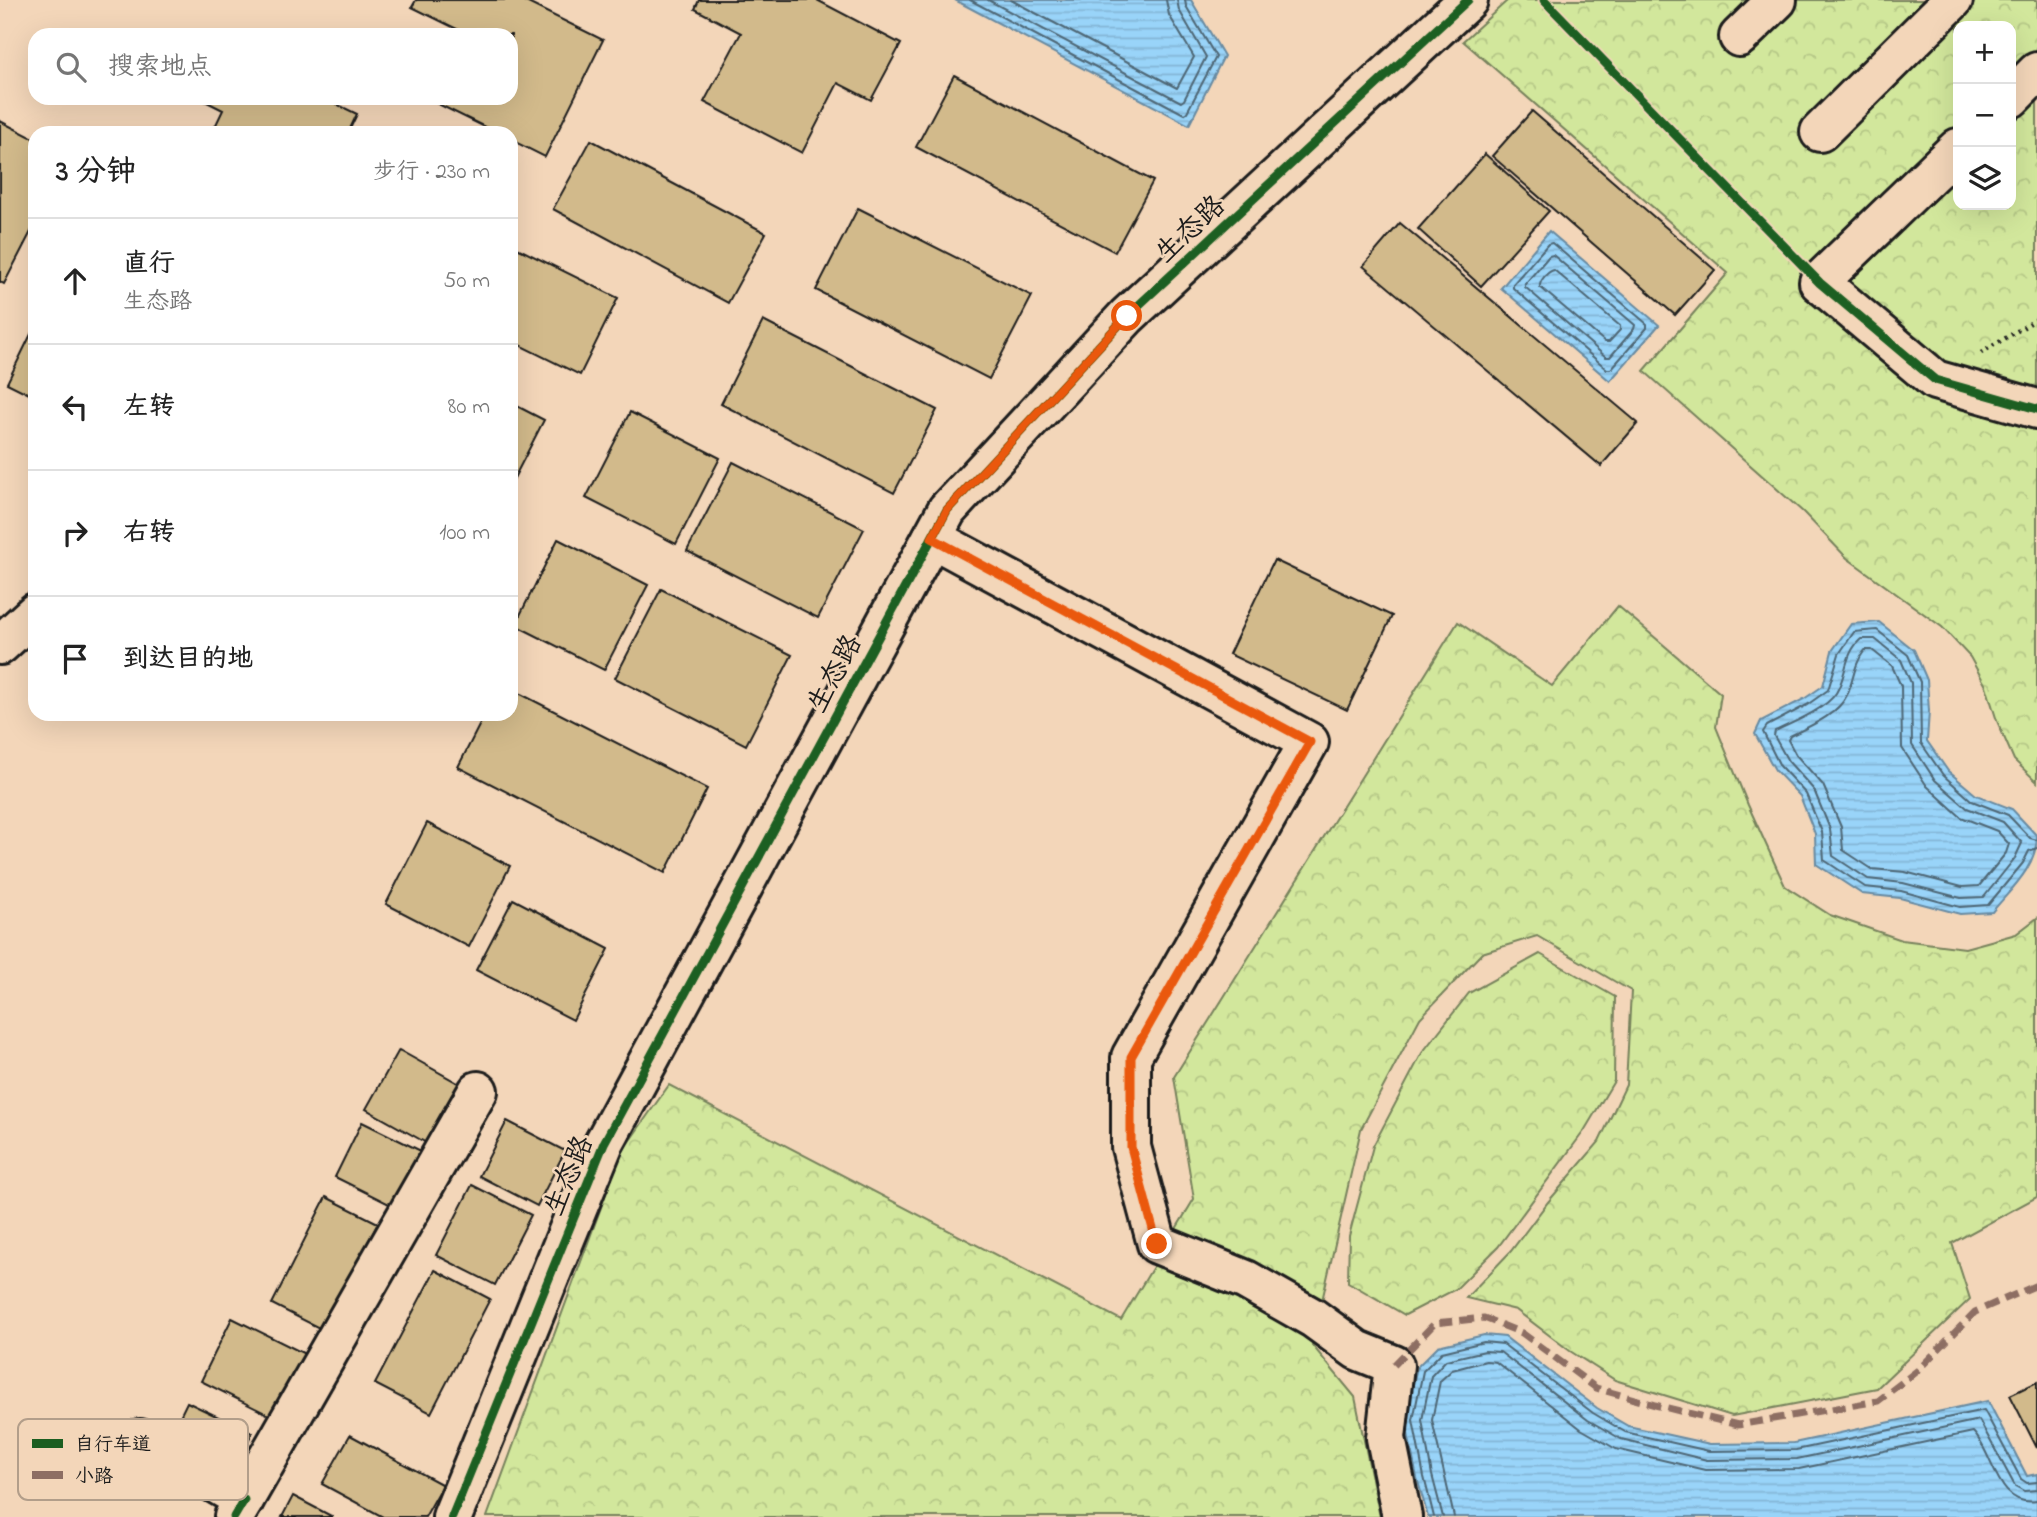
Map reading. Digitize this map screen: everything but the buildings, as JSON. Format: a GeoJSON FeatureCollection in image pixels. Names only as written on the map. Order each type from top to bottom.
{"type":"FeatureCollection","features":[{"type":"Feature","properties":{"kind":"street","name":"生态路"},"geometry":{"type":"LineString","coordinates":[[452,1517],[604,1143],[947,510],[1127,316],[1468,0]]}},
{"type":"Feature","properties":{"kind":"street"},"geometry":{"type":"LineString","coordinates":[[1739,37],[1777,0]]}},
{"type":"Feature","properties":{"kind":"street"},"geometry":{"type":"LineString","coordinates":[[1820,132],[1953,0]]}},
{"type":"Feature","properties":{"kind":"street"},"geometry":{"type":"LineString","coordinates":[[2016,93],[2037,72]]}},
{"type":"Feature","properties":{"kind":"street"},"geometry":{"type":"LineString","coordinates":[[1953,153],[1820,283],[1935,380],[2037,409]]}},
{"type":"Feature","properties":{"kind":"street"},"geometry":{"type":"LineString","coordinates":[[932,538],[1310,742],[1131,1057],[1131,1147],[1157,1244],[1247,1280],[1313,1318],[1357,1350],[1394,1365],[1386,1438],[1402,1517]]}},
{"type":"Feature","properties":{"kind":"street"},"geometry":{"type":"LineString","coordinates":[[0,645],[28,619]]}},
{"type":"Feature","properties":{"kind":"street"},"geometry":{"type":"LineString","coordinates":[[248,1493],[478,1091]]}},
{"type":"Feature","properties":{"kind":"path"},"geometry":{"type":"LineString","coordinates":[[1935,380],[2037,319]]}},
{"type":"Feature","properties":{"kind":"green space"},"geometry":{"type":"Polygon","coordinates":[[[1508,0],[2037,0],[2037,782],[2014,760],[1986,686],[1970,657],[1942,627],[1847,558],[1803,512],[1644,371],[1728,273],[1463,41],[1508,0]]]}},
{"type":"Feature","properties":{"kind":"green space"},"geometry":{"type":"Polygon","coordinates":[[[1618,606],[1721,694],[1716,727],[1785,886],[1830,915],[1902,940],[1965,948],[2016,934],[2037,918],[2037,1197],[1952,1243],[1970,1299],[1877,1388],[1732,1416],[1615,1380],[1570,1351],[1516,1310],[1466,1298],[1511,1251],[1599,1142],[1626,1085],[1631,991],[1537,936],[1482,953],[1420,1018],[1361,1129],[1312,1345],[1355,1397],[1380,1517],[487,1517],[621,1153],[669,1085],[1121,1320],[1194,1199],[1174,1077],[1458,622],[1552,686],[1618,606]]]}},
{"type":"Feature","properties":{"kind":"green space"},"geometry":{"type":"Polygon","coordinates":[[[1540,954],[1615,997],[1614,1081],[1584,1131],[1498,1247],[1456,1289],[1405,1315],[1348,1282],[1349,1236],[1373,1146],[1422,1053],[1469,993],[1540,954]]]}},
{"type":"Feature","properties":{"kind":"water"},"geometry":{"type":"Polygon","coordinates":[[[955,0],[1191,0],[1224,56],[1189,125],[955,0]]]}},
{"type":"Feature","properties":{"kind":"water"},"geometry":{"type":"Polygon","coordinates":[[[1549,231],[1659,325],[1610,381],[1501,288],[1549,231]]]}},
{"type":"Feature","properties":{"kind":"water"},"geometry":{"type":"Polygon","coordinates":[[[1879,622],[1914,650],[1927,680],[1927,741],[1948,771],[1976,795],[2012,809],[2037,836],[2028,868],[1992,912],[1960,914],[1900,898],[1862,894],[1816,864],[1815,834],[1800,796],[1775,770],[1755,734],[1761,721],[1823,686],[1832,651],[1851,624],[1879,622]]]}},
{"type":"Feature","properties":{"kind":"water"},"geometry":{"type":"Polygon","coordinates":[[[1484,1335],[1505,1337],[1597,1408],[1628,1426],[1710,1444],[1794,1443],[1988,1401],[2027,1476],[2037,1474],[2037,1517],[1428,1517],[1405,1419],[1417,1367],[1438,1346],[1484,1335]]]}},
{"type":"Feature","properties":{"kind":"marked path"},"geometry":{"type":"LineString","coordinates":[[1394,1365],[1435,1323],[1484,1318],[1522,1333],[1596,1388],[1738,1425],[1878,1401],[1918,1370],[1975,1312],[2037,1285]]}},
{"type":"Feature","properties":{"kind":"cycle path"},"geometry":{"type":"LineString","coordinates":[[452,1517],[604,1143],[947,510],[1127,316],[1468,0]]}},
{"type":"Feature","properties":{"kind":"cycle path"},"geometry":{"type":"LineString","coordinates":[[1544,0],[1820,283],[1935,380],[2037,409]]}},
{"type":"Feature","properties":{"kind":"cycle path"},"geometry":{"type":"LineString","coordinates":[[234,1517],[244,1500]]}},
{"type":"Feature","properties":{"kind":"route"},"geometry":{"type":"LineString","coordinates":[[1127,316],[947,510],[932,538],[1310,742],[1131,1057],[1131,1147],[1157,1244]]}}]}
